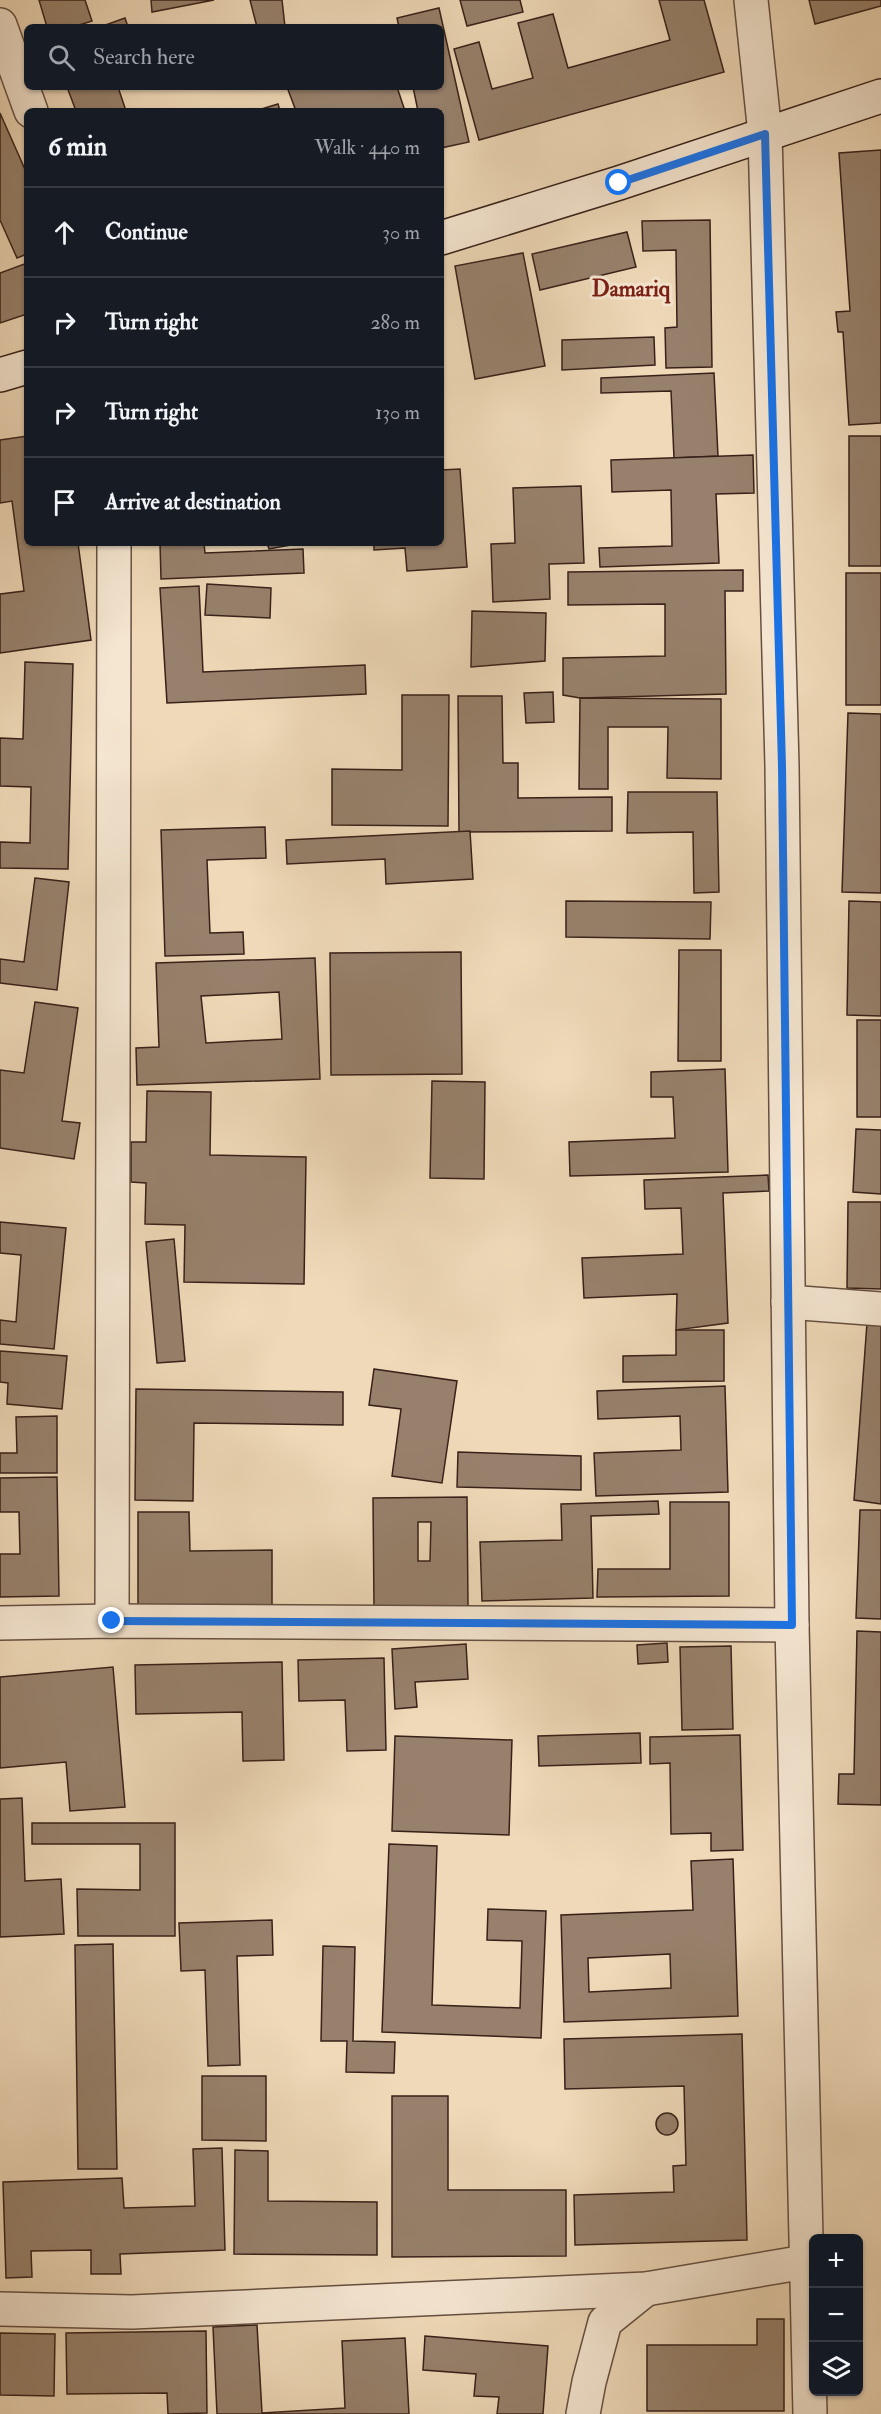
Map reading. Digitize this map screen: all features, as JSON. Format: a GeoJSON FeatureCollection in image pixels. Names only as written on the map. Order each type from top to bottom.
{"type":"FeatureCollection","features":[{"type":"Feature","properties":{"kind":"street"},"geometry":{"type":"LineString","coordinates":[[751,0],[765,134],[782,766],[792,1625],[810,2414]]}},
{"type":"Feature","properties":{"kind":"street"},"geometry":{"type":"LineString","coordinates":[[0,25],[30,108]]}},
{"type":"Feature","properties":{"kind":"street"},"geometry":{"type":"LineString","coordinates":[[444,237],[881,96]]}},
{"type":"Feature","properties":{"kind":"street"},"geometry":{"type":"LineString","coordinates":[[0,375],[24,368]]}},
{"type":"Feature","properties":{"kind":"street"},"geometry":{"type":"LineString","coordinates":[[112,1621],[114,546]]}},
{"type":"Feature","properties":{"kind":"street"},"geometry":{"type":"LineString","coordinates":[[788,1302],[881,1310]]}},
{"type":"Feature","properties":{"kind":"street"},"geometry":{"type":"LineString","coordinates":[[0,1623],[112,1621],[792,1625]]}},
{"type":"Feature","properties":{"kind":"street"},"geometry":{"type":"LineString","coordinates":[[0,2309],[132,2312],[646,2289],[805,2262]]}},
{"type":"Feature","properties":{"kind":"street"},"geometry":{"type":"LineString","coordinates":[[583,2414],[605,2322],[646,2289]]}},
{"type":"Feature","properties":{"kind":"building"},"geometry":{"type":"Polygon","coordinates":[[[39,0],[85,0],[92,21],[82,24],[46,24],[39,0]]]}},
{"type":"Feature","properties":{"kind":"building"},"geometry":{"type":"Polygon","coordinates":[[[151,0],[214,0],[152,12],[151,0]]]}},
{"type":"Feature","properties":{"kind":"building"},"geometry":{"type":"Polygon","coordinates":[[[250,0],[282,0],[285,24],[256,24],[250,0]]]}},
{"type":"Feature","properties":{"kind":"building"},"geometry":{"type":"Polygon","coordinates":[[[460,0],[520,0],[523,12],[467,26],[460,0]]]}},
{"type":"Feature","properties":{"kind":"building"},"geometry":{"type":"Polygon","coordinates":[[[659,0],[704,0],[724,72],[479,140],[454,49],[479,42],[492,89],[533,78],[518,23],[553,14],[568,68],[670,40],[659,0]]]}},
{"type":"Feature","properties":{"kind":"building"},"geometry":{"type":"Polygon","coordinates":[[[809,0],[881,0],[881,6],[815,24],[809,0]]]}},
{"type":"Feature","properties":{"kind":"building"},"geometry":{"type":"Polygon","coordinates":[[[439,8],[443,24],[398,24],[397,18],[439,8]]]}},
{"type":"Feature","properties":{"kind":"building"},"geometry":{"type":"Polygon","coordinates":[[[125,18],[127,24],[108,24],[125,18]]]}},
{"type":"Feature","properties":{"kind":"building"},"geometry":{"type":"Polygon","coordinates":[[[444,30],[469,142],[444,147],[444,108],[417,108],[414,90],[444,90],[444,30]]]}},
{"type":"Feature","properties":{"kind":"building"},"geometry":{"type":"Polygon","coordinates":[[[68,90],[119,90],[125,108],[75,108],[68,90]]]}},
{"type":"Feature","properties":{"kind":"building"},"geometry":{"type":"Polygon","coordinates":[[[288,90],[398,90],[404,108],[295,108],[288,90]]]}},
{"type":"Feature","properties":{"kind":"building"},"geometry":{"type":"Polygon","coordinates":[[[278,104],[279,108],[265,108],[278,104]]]}},
{"type":"Feature","properties":{"kind":"building"},"geometry":{"type":"Polygon","coordinates":[[[0,113],[24,167],[24,255],[17,258],[0,220],[0,113]]]}},
{"type":"Feature","properties":{"kind":"building"},"geometry":{"type":"Polygon","coordinates":[[[881,150],[881,423],[849,425],[843,332],[838,332],[836,312],[850,311],[839,153],[881,150]]]}},
{"type":"Feature","properties":{"kind":"building"},"geometry":{"type":"Polygon","coordinates":[[[710,220],[712,367],[666,368],[665,328],[677,327],[676,250],[643,251],[642,221],[710,220]]]}},
{"type":"Feature","properties":{"kind":"building"},"geometry":{"type":"Polygon","coordinates":[[[627,232],[636,267],[540,290],[532,254],[627,232]]]}},
{"type":"Feature","properties":{"kind":"building"},"geometry":{"type":"Polygon","coordinates":[[[523,253],[545,366],[475,379],[455,266],[523,253]]]}},
{"type":"Feature","properties":{"kind":"building"},"geometry":{"type":"Polygon","coordinates":[[[24,264],[24,315],[0,323],[0,273],[24,264]]]}},
{"type":"Feature","properties":{"kind":"building"},"geometry":{"type":"Polygon","coordinates":[[[654,337],[655,365],[562,370],[562,340],[654,337]]]}},
{"type":"Feature","properties":{"kind":"building"},"geometry":{"type":"Polygon","coordinates":[[[714,373],[718,456],[674,458],[671,391],[601,393],[601,378],[714,373]]]}},
{"type":"Feature","properties":{"kind":"building"},"geometry":{"type":"Polygon","coordinates":[[[24,436],[24,546],[78,546],[91,640],[0,653],[0,594],[24,591],[12,501],[0,503],[0,440],[24,436]]]}},
{"type":"Feature","properties":{"kind":"building"},"geometry":{"type":"Polygon","coordinates":[[[849,436],[881,436],[881,566],[849,566],[849,436]]]}},
{"type":"Feature","properties":{"kind":"building"},"geometry":{"type":"Polygon","coordinates":[[[753,455],[754,493],[716,494],[719,563],[600,567],[599,548],[672,546],[671,490],[612,492],[611,460],[753,455]]]}},
{"type":"Feature","properties":{"kind":"building"},"geometry":{"type":"Polygon","coordinates":[[[460,469],[467,567],[407,571],[405,548],[374,550],[374,546],[444,546],[444,470],[460,469]]]}},
{"type":"Feature","properties":{"kind":"building"},"geometry":{"type":"Polygon","coordinates":[[[581,486],[584,563],[549,564],[550,599],[493,602],[491,544],[515,543],[513,488],[581,486]]]}},
{"type":"Feature","properties":{"kind":"building"},"geometry":{"type":"Polygon","coordinates":[[[160,546],[204,546],[205,553],[303,549],[304,573],[161,579],[160,546]]]}},
{"type":"Feature","properties":{"kind":"building"},"geometry":{"type":"Polygon","coordinates":[[[268,546],[286,546],[269,549],[268,546]]]}},
{"type":"Feature","properties":{"kind":"building"},"geometry":{"type":"Polygon","coordinates":[[[743,570],[743,591],[725,591],[726,694],[580,698],[563,695],[563,658],[665,656],[665,604],[568,605],[568,572],[743,570]]]}},
{"type":"Feature","properties":{"kind":"building"},"geometry":{"type":"Polygon","coordinates":[[[846,573],[881,573],[881,705],[846,705],[846,573]]]}},
{"type":"Feature","properties":{"kind":"building"},"geometry":{"type":"Polygon","coordinates":[[[207,584],[271,588],[270,618],[205,615],[207,584]]]}},
{"type":"Feature","properties":{"kind":"building"},"geometry":{"type":"Polygon","coordinates":[[[199,586],[203,672],[365,665],[366,694],[167,703],[160,588],[199,586]]]}},
{"type":"Feature","properties":{"kind":"building"},"geometry":{"type":"Polygon","coordinates":[[[472,611],[546,613],[545,661],[471,667],[472,611]]]}},
{"type":"Feature","properties":{"kind":"building"},"geometry":{"type":"Polygon","coordinates":[[[25,662],[73,664],[68,869],[0,868],[0,842],[30,843],[31,787],[0,786],[0,738],[23,739],[25,662]]]}},
{"type":"Feature","properties":{"kind":"building"},"geometry":{"type":"Polygon","coordinates":[[[553,692],[554,722],[526,723],[524,693],[553,692]]]}},
{"type":"Feature","properties":{"kind":"building"},"geometry":{"type":"Polygon","coordinates":[[[402,695],[449,695],[448,826],[332,825],[332,769],[402,770],[402,695]]]}},
{"type":"Feature","properties":{"kind":"building"},"geometry":{"type":"Polygon","coordinates":[[[458,696],[502,696],[503,763],[518,763],[518,798],[612,797],[612,831],[459,832],[458,696]]]}},
{"type":"Feature","properties":{"kind":"building"},"geometry":{"type":"Polygon","coordinates":[[[580,698],[721,699],[721,779],[667,778],[668,727],[608,727],[608,789],[579,789],[580,698]]]}},
{"type":"Feature","properties":{"kind":"building"},"geometry":{"type":"Polygon","coordinates":[[[848,713],[881,714],[881,893],[842,892],[848,713]]]}},
{"type":"Feature","properties":{"kind":"building"},"geometry":{"type":"Polygon","coordinates":[[[628,792],[717,792],[719,892],[694,893],[693,832],[627,833],[628,792]]]}},
{"type":"Feature","properties":{"kind":"building"},"geometry":{"type":"Polygon","coordinates":[[[265,827],[266,858],[207,860],[210,933],[243,932],[244,954],[165,956],[161,830],[265,827]]]}},
{"type":"Feature","properties":{"kind":"building"},"geometry":{"type":"Polygon","coordinates":[[[470,831],[473,879],[386,884],[385,859],[287,864],[286,840],[470,831]]]}},
{"type":"Feature","properties":{"kind":"building"},"geometry":{"type":"Polygon","coordinates":[[[35,878],[69,882],[57,990],[0,983],[0,959],[24,962],[35,878]]]}},
{"type":"Feature","properties":{"kind":"building"},"geometry":{"type":"Polygon","coordinates":[[[566,901],[711,902],[710,939],[566,937],[566,901]]]}},
{"type":"Feature","properties":{"kind":"building"},"geometry":{"type":"Polygon","coordinates":[[[849,901],[881,902],[881,1016],[847,1015],[849,901]]]}},
{"type":"Feature","properties":{"kind":"building"},"geometry":{"type":"Polygon","coordinates":[[[679,950],[721,950],[721,1061],[678,1061],[679,950]]]}},
{"type":"Feature","properties":{"kind":"building"},"geometry":{"type":"Polygon","coordinates":[[[461,952],[462,1074],[331,1075],[330,953],[461,952]]]}},
{"type":"Feature","properties":{"kind":"building"},"geometry":{"type":"Polygon","coordinates":[[[315,958],[320,1079],[137,1085],[136,1048],[159,1047],[156,963],[315,958]],[[279,992],[201,996],[206,1043],[282,1039],[279,992]]]}},
{"type":"Feature","properties":{"kind":"building"},"geometry":{"type":"Polygon","coordinates":[[[35,1002],[78,1008],[62,1121],[80,1123],[74,1159],[0,1148],[0,1070],[24,1073],[35,1002]]]}},
{"type":"Feature","properties":{"kind":"building"},"geometry":{"type":"Polygon","coordinates":[[[857,1020],[881,1020],[881,1117],[857,1117],[857,1020]]]}},
{"type":"Feature","properties":{"kind":"building"},"geometry":{"type":"Polygon","coordinates":[[[725,1069],[728,1172],[570,1176],[569,1142],[675,1138],[673,1097],[651,1097],[651,1072],[725,1069]]]}},
{"type":"Feature","properties":{"kind":"building"},"geometry":{"type":"Polygon","coordinates":[[[432,1081],[485,1082],[484,1179],[430,1178],[432,1081]]]}},
{"type":"Feature","properties":{"kind":"building"},"geometry":{"type":"Polygon","coordinates":[[[147,1091],[211,1092],[210,1155],[306,1157],[304,1284],[184,1282],[185,1225],[145,1224],[146,1183],[131,1182],[131,1142],[146,1142],[147,1091]]]}},
{"type":"Feature","properties":{"kind":"building"},"geometry":{"type":"Polygon","coordinates":[[[856,1129],[881,1130],[881,1194],[853,1192],[856,1129]]]}},
{"type":"Feature","properties":{"kind":"building"},"geometry":{"type":"Polygon","coordinates":[[[768,1175],[769,1191],[723,1193],[728,1323],[676,1330],[677,1294],[584,1298],[582,1258],[683,1254],[681,1208],[645,1209],[644,1180],[768,1175]]]}},
{"type":"Feature","properties":{"kind":"building"},"geometry":{"type":"Polygon","coordinates":[[[848,1202],[881,1202],[881,1289],[847,1288],[848,1202]]]}},
{"type":"Feature","properties":{"kind":"building"},"geometry":{"type":"Polygon","coordinates":[[[0,1222],[66,1228],[54,1349],[0,1344],[0,1320],[16,1322],[21,1255],[0,1253],[0,1222]]]}},
{"type":"Feature","properties":{"kind":"building"},"geometry":{"type":"Polygon","coordinates":[[[174,1239],[185,1361],[157,1363],[146,1242],[174,1239]]]}},
{"type":"Feature","properties":{"kind":"building"},"geometry":{"type":"Polygon","coordinates":[[[867,1323],[881,1324],[881,1504],[854,1500],[867,1323]]]}},
{"type":"Feature","properties":{"kind":"building"},"geometry":{"type":"Polygon","coordinates":[[[676,1330],[724,1330],[724,1381],[623,1382],[623,1356],[676,1355],[676,1330]]]}},
{"type":"Feature","properties":{"kind":"building"},"geometry":{"type":"Polygon","coordinates":[[[0,1351],[67,1356],[62,1409],[7,1404],[8,1383],[0,1382],[0,1351]]]}},
{"type":"Feature","properties":{"kind":"building"},"geometry":{"type":"Polygon","coordinates":[[[374,1369],[457,1381],[442,1483],[392,1476],[401,1409],[369,1405],[374,1369]]]}},
{"type":"Feature","properties":{"kind":"building"},"geometry":{"type":"Polygon","coordinates":[[[725,1386],[728,1492],[596,1496],[594,1453],[681,1450],[680,1416],[598,1419],[597,1391],[725,1386]]]}},
{"type":"Feature","properties":{"kind":"building"},"geometry":{"type":"Polygon","coordinates":[[[136,1389],[343,1392],[343,1425],[194,1423],[193,1501],[135,1500],[136,1389]]]}},
{"type":"Feature","properties":{"kind":"building"},"geometry":{"type":"Polygon","coordinates":[[[57,1416],[57,1473],[0,1473],[0,1453],[17,1453],[16,1417],[57,1416]]]}},
{"type":"Feature","properties":{"kind":"building"},"geometry":{"type":"Polygon","coordinates":[[[458,1452],[581,1456],[581,1490],[457,1487],[458,1452]]]}},
{"type":"Feature","properties":{"kind":"building"},"geometry":{"type":"Polygon","coordinates":[[[57,1477],[59,1596],[0,1597],[0,1554],[20,1554],[19,1512],[0,1512],[0,1478],[57,1477]]]}},
{"type":"Feature","properties":{"kind":"building"},"geometry":{"type":"Polygon","coordinates":[[[467,1497],[468,1606],[374,1607],[373,1498],[467,1497]],[[418,1522],[418,1561],[430,1561],[431,1522],[418,1522]]]}},
{"type":"Feature","properties":{"kind":"building"},"geometry":{"type":"Polygon","coordinates":[[[658,1501],[659,1514],[591,1516],[593,1598],[482,1601],[480,1542],[562,1540],[561,1504],[658,1501]]]}},
{"type":"Feature","properties":{"kind":"building"},"geometry":{"type":"Polygon","coordinates":[[[670,1502],[729,1502],[729,1596],[597,1597],[598,1569],[670,1569],[670,1502]]]}},
{"type":"Feature","properties":{"kind":"building"},"geometry":{"type":"Polygon","coordinates":[[[860,1510],[881,1510],[881,1619],[856,1618],[860,1510]]]}},
{"type":"Feature","properties":{"kind":"building"},"geometry":{"type":"Polygon","coordinates":[[[138,1512],[189,1512],[190,1551],[272,1550],[272,1609],[138,1609],[138,1512]]]}},
{"type":"Feature","properties":{"kind":"building"},"geometry":{"type":"Polygon","coordinates":[[[857,1631],[881,1632],[881,1805],[838,1804],[839,1774],[854,1774],[857,1631]]]}},
{"type":"Feature","properties":{"kind":"building"},"geometry":{"type":"Polygon","coordinates":[[[667,1643],[668,1662],[638,1664],[637,1645],[667,1643]]]}},
{"type":"Feature","properties":{"kind":"building"},"geometry":{"type":"Polygon","coordinates":[[[466,1644],[468,1679],[415,1682],[417,1707],[395,1709],[392,1649],[466,1644]]]}},
{"type":"Feature","properties":{"kind":"building"},"geometry":{"type":"Polygon","coordinates":[[[731,1646],[733,1729],[682,1730],[680,1647],[731,1646]]]}},
{"type":"Feature","properties":{"kind":"building"},"geometry":{"type":"Polygon","coordinates":[[[384,1658],[386,1750],[347,1751],[345,1700],[299,1701],[298,1660],[384,1658]]]}},
{"type":"Feature","properties":{"kind":"building"},"geometry":{"type":"Polygon","coordinates":[[[282,1662],[284,1760],[243,1761],[242,1712],[136,1714],[135,1665],[282,1662]]]}},
{"type":"Feature","properties":{"kind":"building"},"geometry":{"type":"Polygon","coordinates":[[[113,1667],[125,1807],[70,1811],[66,1762],[0,1768],[0,1677],[113,1667]]]}},
{"type":"Feature","properties":{"kind":"building"},"geometry":{"type":"Polygon","coordinates":[[[640,1733],[641,1763],[539,1766],[538,1736],[640,1733]]]}},
{"type":"Feature","properties":{"kind":"building"},"geometry":{"type":"Polygon","coordinates":[[[740,1735],[743,1850],[711,1851],[711,1833],[671,1834],[670,1763],[650,1764],[650,1737],[740,1735]]]}},
{"type":"Feature","properties":{"kind":"building"},"geometry":{"type":"Polygon","coordinates":[[[395,1736],[512,1740],[509,1835],[392,1831],[395,1736]]]}},
{"type":"Feature","properties":{"kind":"building"},"geometry":{"type":"Polygon","coordinates":[[[22,1798],[25,1881],[61,1879],[64,1934],[0,1937],[0,1799],[22,1798]]]}},
{"type":"Feature","properties":{"kind":"building"},"geometry":{"type":"Polygon","coordinates":[[[32,1823],[175,1823],[175,1936],[78,1936],[77,1889],[140,1890],[140,1844],[32,1844],[32,1823]]]}},
{"type":"Feature","properties":{"kind":"building"},"geometry":{"type":"Polygon","coordinates":[[[389,1844],[437,1846],[432,2005],[520,2008],[522,1941],[487,1940],[488,1909],[546,1911],[541,2038],[382,2032],[389,1844]]]}},
{"type":"Feature","properties":{"kind":"building"},"geometry":{"type":"Polygon","coordinates":[[[733,1859],[738,2016],[564,2022],[561,1915],[693,1910],[691,1861],[733,1859]],[[670,1954],[588,1958],[589,1992],[671,1988],[670,1954]]]}},
{"type":"Feature","properties":{"kind":"building"},"geometry":{"type":"Polygon","coordinates":[[[272,1920],[273,1955],[237,1956],[240,2065],[208,2066],[205,1970],[181,1971],[179,1923],[272,1920]]]}},
{"type":"Feature","properties":{"kind":"building"},"geometry":{"type":"Polygon","coordinates":[[[113,1944],[117,2169],[78,2169],[75,1945],[113,1944]]]}},
{"type":"Feature","properties":{"kind":"building"},"geometry":{"type":"Polygon","coordinates":[[[323,1946],[355,1947],[353,2041],[395,2042],[394,2073],[346,2072],[347,2041],[321,2041],[323,1946]]]}},
{"type":"Feature","properties":{"kind":"building"},"geometry":{"type":"Polygon","coordinates":[[[742,2034],[747,2240],[575,2245],[574,2195],[674,2192],[673,2166],[686,2165],[684,2086],[565,2089],[564,2039],[742,2034]]]}},
{"type":"Feature","properties":{"kind":"building"},"geometry":{"type":"Polygon","coordinates":[[[202,2076],[266,2076],[266,2141],[202,2140],[202,2076]]]}},
{"type":"Feature","properties":{"kind":"building"},"geometry":{"type":"Polygon","coordinates":[[[392,2096],[448,2096],[448,2190],[566,2190],[566,2256],[392,2257],[392,2096]]]}},
{"type":"Feature","properties":{"kind":"building"},"geometry":{"type":"Polygon","coordinates":[[[667,2113],[675,2116],[678,2124],[675,2132],[667,2135],[659,2132],[656,2124],[659,2116],[667,2113]]]}},
{"type":"Feature","properties":{"kind":"building"},"geometry":{"type":"Polygon","coordinates":[[[222,2148],[225,2250],[120,2254],[121,2274],[91,2274],[91,2250],[31,2251],[32,2277],[6,2278],[3,2182],[122,2178],[124,2208],[195,2206],[193,2149],[222,2148]]]}},
{"type":"Feature","properties":{"kind":"building"},"geometry":{"type":"Polygon","coordinates":[[[235,2150],[268,2151],[268,2201],[377,2202],[377,2255],[234,2254],[235,2150]]]}},
{"type":"Feature","properties":{"kind":"building"},"geometry":{"type":"Polygon","coordinates":[[[757,2319],[784,2319],[784,2411],[647,2411],[647,2345],[757,2345],[757,2319]]]}},
{"type":"Feature","properties":{"kind":"building"},"geometry":{"type":"Polygon","coordinates":[[[257,2325],[262,2413],[345,2408],[342,2341],[405,2338],[409,2414],[217,2414],[213,2327],[257,2325]]]}},
{"type":"Feature","properties":{"kind":"building"},"geometry":{"type":"Polygon","coordinates":[[[206,2331],[207,2413],[168,2414],[167,2393],[67,2394],[66,2333],[206,2331]]]}},
{"type":"Feature","properties":{"kind":"building"},"geometry":{"type":"Polygon","coordinates":[[[0,2333],[55,2334],[54,2396],[0,2395],[0,2333]]]}},
{"type":"Feature","properties":{"kind":"building"},"geometry":{"type":"Polygon","coordinates":[[[425,2336],[548,2346],[543,2414],[497,2414],[499,2397],[474,2396],[476,2374],[423,2370],[425,2336]]]}},
{"type":"Feature","properties":{"kind":"district","name":"Damariq"},"geometry":{"type":"Point","coordinates":[631,288]}},
{"type":"Feature","properties":{"kind":"route"},"geometry":{"type":"LineString","coordinates":[[112,1621],[792,1625],[782,766],[765,134],[619,183]]}}]}
